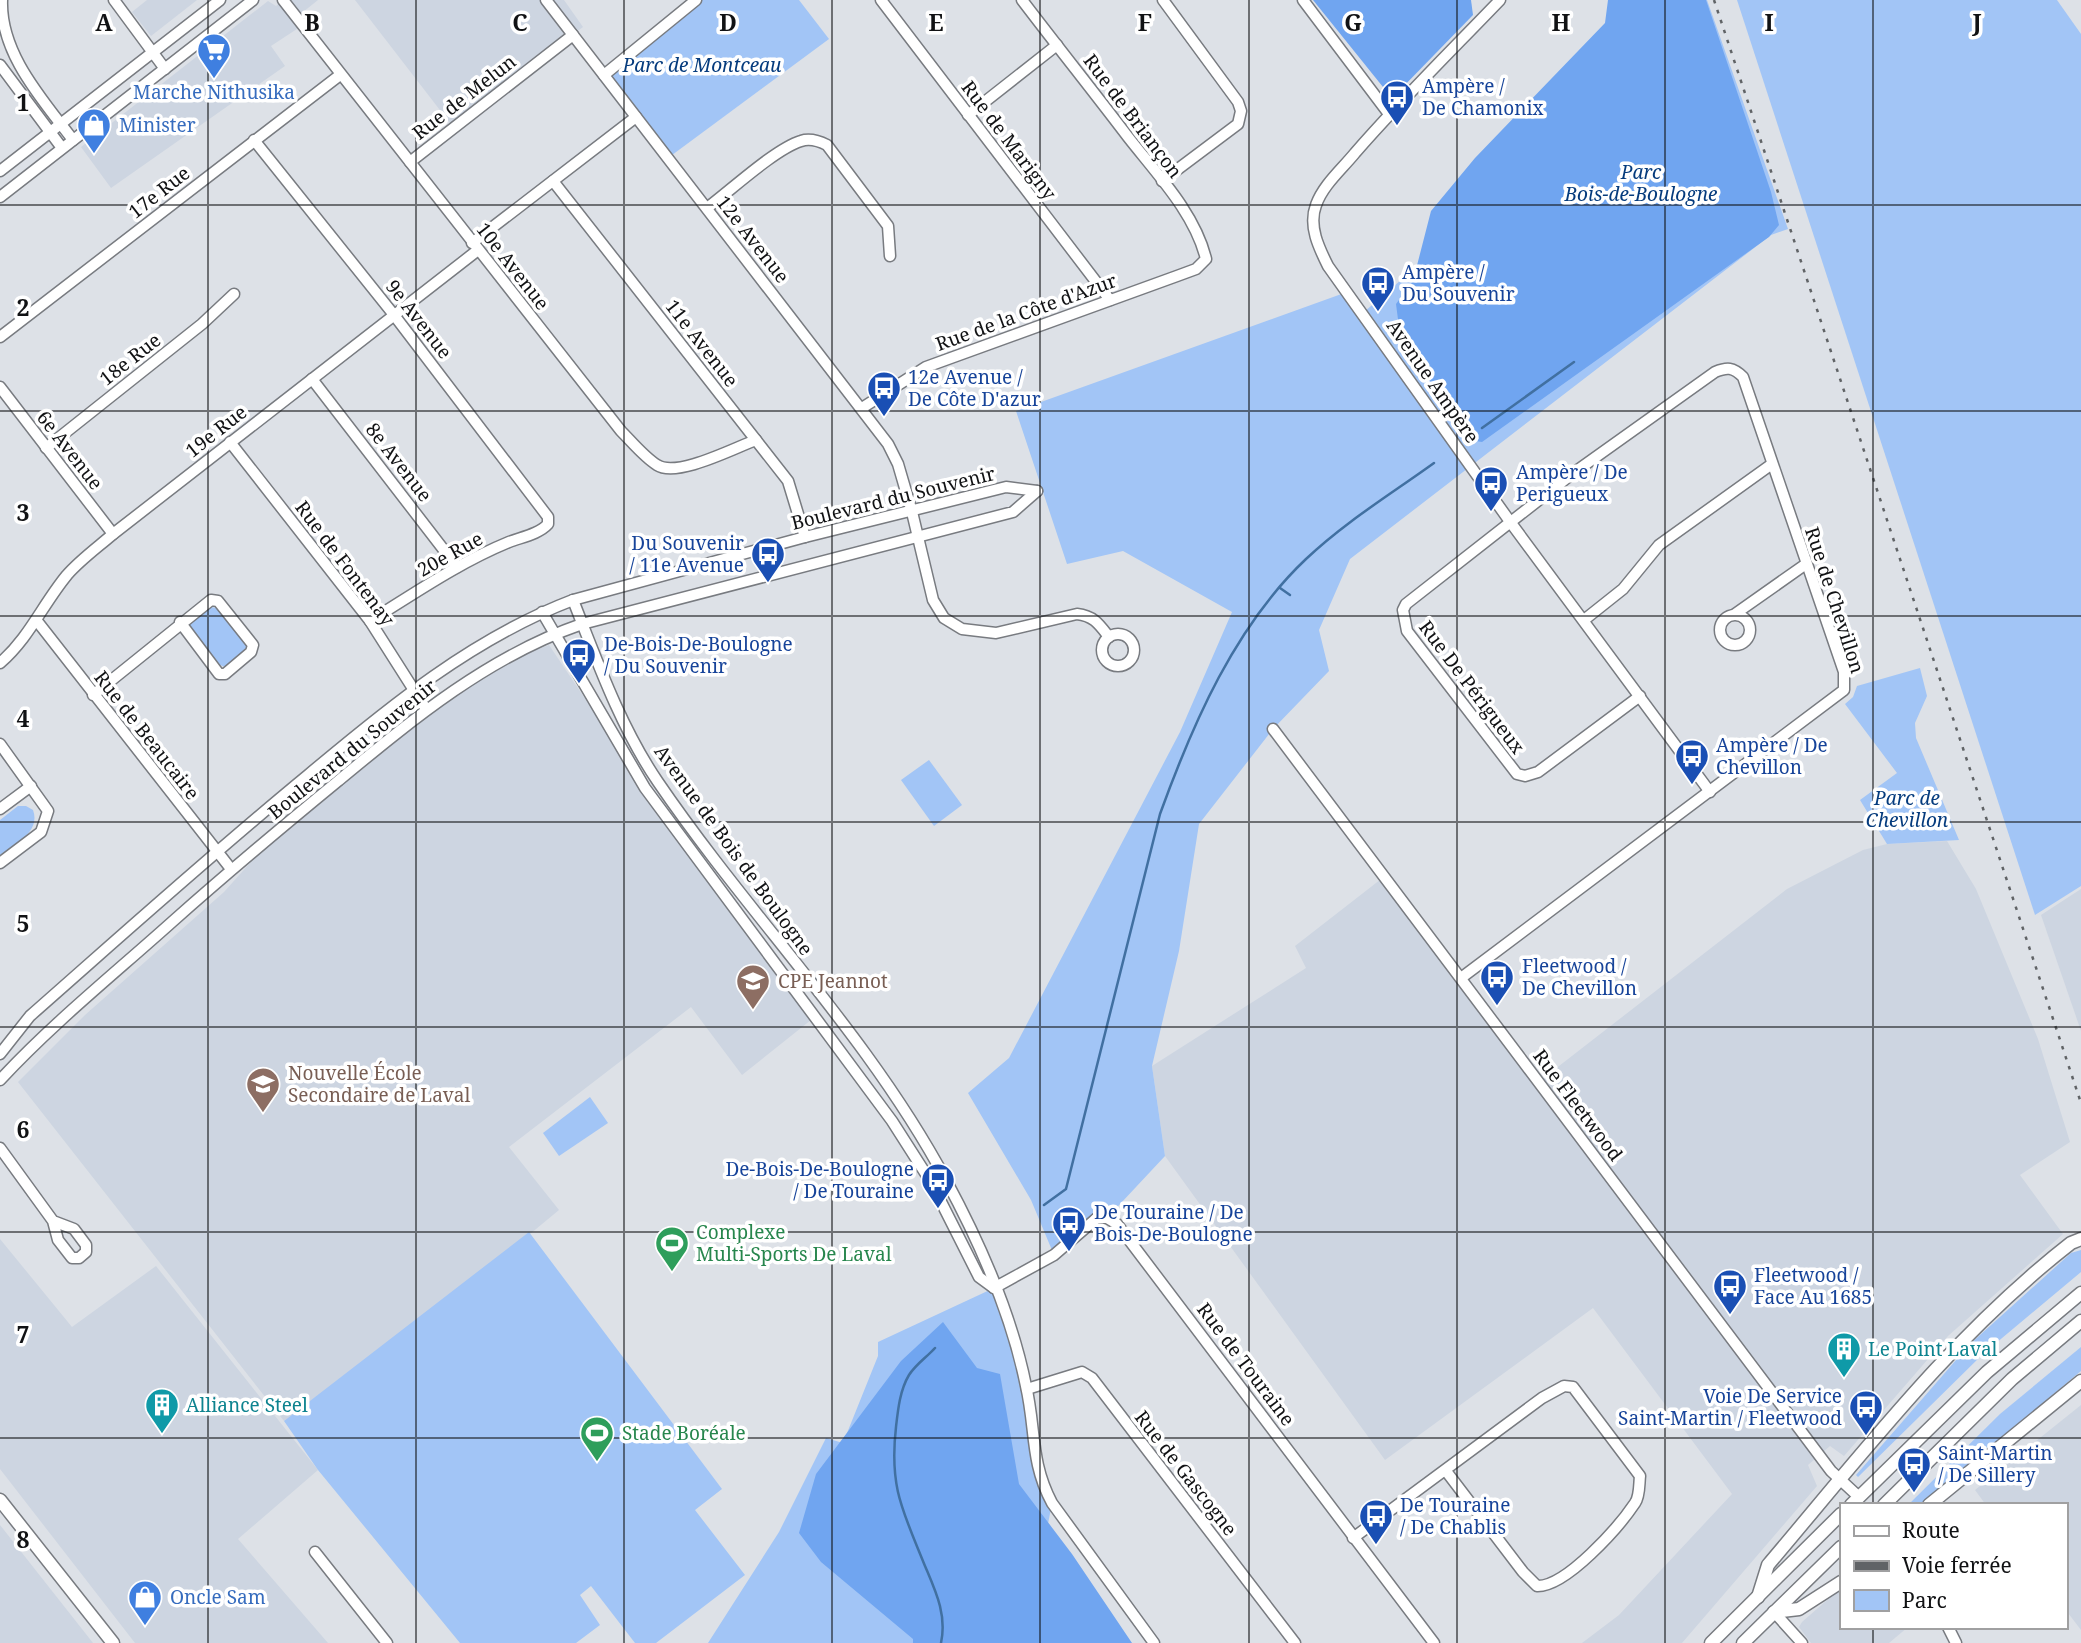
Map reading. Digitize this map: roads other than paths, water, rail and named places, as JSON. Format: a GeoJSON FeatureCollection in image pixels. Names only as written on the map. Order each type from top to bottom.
{"type":"FeatureCollection","features":[{"type":"Feature","properties":{"kind":"main road"},"geometry":{"type":"LineString","coordinates":[[1758,1597],[1768,1565],[1839,1479],[1977,1325],[2067,1246],[2081,1239]]}},
{"type":"Feature","properties":{"kind":"main road"},"geometry":{"type":"LineString","coordinates":[[1855,1501],[1980,1378],[2081,1293]]}},
{"type":"Feature","properties":{"kind":"main road"},"geometry":{"type":"LineString","coordinates":[[1886,1503],[2012,1379],[2081,1321]]}},
{"type":"Feature","properties":{"kind":"main road"},"geometry":{"type":"LineString","coordinates":[[1931,1503],[2081,1381]]}},
{"type":"Feature","properties":{"kind":"main road"},"geometry":{"type":"LineString","coordinates":[[0,1500],[113,1643]]}},
{"type":"Feature","properties":{"kind":"main road"},"geometry":{"type":"LineString","coordinates":[[1711,1643],[1840,1515]]}},
{"type":"Feature","properties":{"kind":"main road"},"geometry":{"type":"LineString","coordinates":[[1743,1643],[1840,1547]]}},
{"type":"Feature","properties":{"kind":"main road"},"geometry":{"type":"LineString","coordinates":[[1774,1612],[1799,1609],[1840,1583]]}},
{"type":"Feature","properties":{"kind":"street"},"geometry":{"type":"LineString","coordinates":[[2,0],[0,16],[16,60],[73,140]]}},
{"type":"Feature","properties":{"kind":"street"},"geometry":{"type":"LineString","coordinates":[[114,0],[165,69]]}},
{"type":"Feature","properties":{"kind":"street"},"geometry":{"type":"LineString","coordinates":[[0,171],[220,0]]}},
{"type":"Feature","properties":{"kind":"street"},"geometry":{"type":"LineString","coordinates":[[0,197],[253,0]]}},
{"type":"Feature","properties":{"kind":"street","name":"10e Avenue"},"geometry":{"type":"LineString","coordinates":[[283,0],[621,431],[657,466],[667,469],[687,467],[756,440]]}},
{"type":"Feature","properties":{"kind":"street","name":"12e Avenue"},"geometry":{"type":"LineString","coordinates":[[546,0],[862,408],[898,464],[933,600],[944,618],[962,629],[996,633],[1077,614],[1095,619],[1109,637]]}},
{"type":"Feature","properties":{"kind":"street"},"geometry":{"type":"LineString","coordinates":[[604,75],[696,0]]}},
{"type":"Feature","properties":{"kind":"street","name":"Rue de Marigny"},"geometry":{"type":"LineString","coordinates":[[881,0],[1110,300]]}},
{"type":"Feature","properties":{"kind":"street","name":"Rue de Briançon"},"geometry":{"type":"LineString","coordinates":[[1022,0],[1162,181],[1188,218],[1202,244],[1206,259]]}},
{"type":"Feature","properties":{"kind":"street"},"geometry":{"type":"LineString","coordinates":[[1162,181],[1238,124],[1241,111],[1238,102],[1163,0]]}},
{"type":"Feature","properties":{"kind":"street"},"geometry":{"type":"LineString","coordinates":[[1303,0],[1389,114]]}},
{"type":"Feature","properties":{"kind":"street","name":"Avenue Ampère"},"geometry":{"type":"LineString","coordinates":[[1500,0],[1389,114],[1323,190],[1315,206],[1313,222],[1317,244],[1328,266],[1511,523],[1710,792]]}},
{"type":"Feature","properties":{"kind":"street","name":"Rue de Melun"},"geometry":{"type":"LineString","coordinates":[[410,162],[573,35]]}},
{"type":"Feature","properties":{"kind":"street"},"geometry":{"type":"LineString","coordinates":[[968,115],[1057,45]]}},
{"type":"Feature","properties":{"kind":"street"},"geometry":{"type":"LineString","coordinates":[[0,65],[62,148]]}},
{"type":"Feature","properties":{"kind":"street","name":"17e Rue"},"geometry":{"type":"LineString","coordinates":[[0,337],[340,75]]}},
{"type":"Feature","properties":{"kind":"street","name":"19e Rue"},"geometry":{"type":"LineString","coordinates":[[0,663],[14,651],[37,621],[68,574],[113,534],[394,315],[553,181],[636,117]]}},
{"type":"Feature","properties":{"kind":"street"},"geometry":{"type":"LineString","coordinates":[[707,208],[786,148],[802,140],[818,140],[827,145],[888,226],[890,256]]}},
{"type":"Feature","properties":{"kind":"street","name":"9e Avenue"},"geometry":{"type":"LineString","coordinates":[[254,141],[394,315],[548,517],[548,524]]}},
{"type":"Feature","properties":{"kind":"street","name":"11e Avenue"},"geometry":{"type":"LineString","coordinates":[[553,181],[788,481],[805,537]]}},
{"type":"Feature","properties":{"kind":"street","name":"Rue de la Côte d'Azur"},"geometry":{"type":"LineString","coordinates":[[862,408],[926,367],[1196,269],[1206,259]]}},
{"type":"Feature","properties":{"kind":"street","name":"18e Rue"},"geometry":{"type":"LineString","coordinates":[[46,447],[202,324],[234,294]]}},
{"type":"Feature","properties":{"kind":"street","name":"Rue de Chevillon"},"geometry":{"type":"LineString","coordinates":[[1461,978],[1844,690],[1844,672],[1743,377],[1736,369],[1726,368],[1572,474],[1511,523]]}},
{"type":"Feature","properties":{"kind":"street","name":"8e Avenue"},"geometry":{"type":"LineString","coordinates":[[312,379],[457,567]]}},
{"type":"Feature","properties":{"kind":"street","name":"6e Avenue"},"geometry":{"type":"LineString","coordinates":[[0,387],[113,534]]}},
{"type":"Feature","properties":{"kind":"street","name":"Rue de Fontenay"},"geometry":{"type":"LineString","coordinates":[[230,442],[370,621],[426,709]]}},
{"type":"Feature","properties":{"kind":"street"},"geometry":{"type":"LineString","coordinates":[[1584,620],[1623,589],[1658,545],[1772,464]]}},
{"type":"Feature","properties":{"kind":"street","name":"Boulevard du Souvenir"},"geometry":{"type":"LineString","coordinates":[[0,1054],[30,1016],[217,851],[412,689],[542,612],[573,600],[805,537],[1006,487],[1037,491],[1013,512],[582,624],[554,634],[486,669],[426,709],[231,869],[44,1035],[0,1080]]}},
{"type":"Feature","properties":{"kind":"street","name":"Rue De Périgueux"},"geometry":{"type":"LineString","coordinates":[[1511,523],[1406,604],[1402,618],[1407,631],[1517,774],[1525,776],[1538,772],[1640,696]]}},
{"type":"Feature","properties":{"kind":"street","name":"20e Rue"},"geometry":{"type":"LineString","coordinates":[[370,621],[457,567],[508,542],[544,529],[548,524]]}},
{"type":"Feature","properties":{"kind":"street"},"geometry":{"type":"LineString","coordinates":[[1735,614],[1806,564]]}},
{"type":"Feature","properties":{"kind":"street"},"geometry":{"type":"LineString","coordinates":[[93,695],[180,622],[211,600],[218,601],[253,645],[251,652],[225,674],[219,674],[180,622]]}},
{"type":"Feature","properties":{"kind":"street","name":"Avenue de Bois de Boulogne"},"geometry":{"type":"LineString","coordinates":[[573,600],[614,700],[657,781],[870,1063],[927,1146],[991,1268],[994,1288],[1017,1347],[1027,1389],[1039,1479],[1052,1503],[1154,1643]]}},
{"type":"Feature","properties":{"kind":"street","name":"Avenue de Bois de Boulogne"},"geometry":{"type":"LineString","coordinates":[[542,612],[645,788],[892,1121],[932,1182],[979,1277],[994,1288]]}},
{"type":"Feature","properties":{"kind":"street","name":"Rue de Beaucaire"},"geometry":{"type":"LineString","coordinates":[[37,621],[231,869]]}},
{"type":"Feature","properties":{"kind":"street","name":"Rue Fleetwood"},"geometry":{"type":"LineString","coordinates":[[1273,729],[1855,1501]]}},
{"type":"Feature","properties":{"kind":"street"},"geometry":{"type":"LineString","coordinates":[[0,744],[48,811],[41,832],[0,863]]}},
{"type":"Feature","properties":{"kind":"street"},"geometry":{"type":"LineString","coordinates":[[0,809],[31,786]]}},
{"type":"Feature","properties":{"kind":"street"},"geometry":{"type":"LineString","coordinates":[[0,1148],[53,1221]]}},
{"type":"Feature","properties":{"kind":"street","name":"Rue de Touraine"},"geometry":{"type":"LineString","coordinates":[[994,1288],[1054,1255],[1097,1218],[1107,1218],[1117,1224],[1434,1643]]}},
{"type":"Feature","properties":{"kind":"street","name":"Rue de Gascogne"},"geometry":{"type":"LineString","coordinates":[[1027,1389],[1082,1372],[1092,1378],[1295,1643]]}},
{"type":"Feature","properties":{"kind":"street"},"geometry":{"type":"LineString","coordinates":[[1353,1538],[1542,1398],[1564,1386],[1573,1387],[1640,1476],[1637,1500],[1577,1568],[1550,1586],[1537,1586],[1522,1572],[1446,1471]]}},
{"type":"Feature","properties":{"kind":"street"},"geometry":{"type":"LineString","coordinates":[[315,1552],[387,1643]]}},
{"type":"Feature","properties":{"kind":"street"},"geometry":{"type":"LineString","coordinates":[[1774,1612],[1802,1643]]}},
{"type":"Feature","properties":{"kind":"waterway"},"geometry":{"type":"LineString","coordinates":[[1482,428],[1574,362]]}},
{"type":"Feature","properties":{"kind":"waterway"},"geometry":{"type":"LineString","coordinates":[[1044,1205],[1066,1189],[1160,814],[1187,745],[1219,678],[1258,614],[1306,559],[1352,521],[1434,463]]}},
{"type":"Feature","properties":{"kind":"waterway"},"geometry":{"type":"LineString","coordinates":[[1280,588],[1290,595]]}},
{"type":"Feature","properties":{"kind":"waterway"},"geometry":{"type":"LineString","coordinates":[[935,1348],[912,1371],[903,1387],[896,1427],[894,1467],[904,1514],[939,1604],[943,1623],[941,1643]]}},
{"type":"Feature","properties":{"kind":"railway"},"geometry":{"type":"LineString","coordinates":[[1714,0],[2081,1103]]}},
{"type":"Feature","properties":{"kind":"place","name":"Marche Nithusika"},"geometry":{"type":"Point","coordinates":[214,80]}},
{"type":"Feature","properties":{"kind":"place","name":"Ampère / De Chamonix"},"geometry":{"type":"Point","coordinates":[1397,127]}},
{"type":"Feature","properties":{"kind":"place","name":"Minister"},"geometry":{"type":"Point","coordinates":[94,155]}},
{"type":"Feature","properties":{"kind":"place","name":"Ampère / Du Souvenir"},"geometry":{"type":"Point","coordinates":[1378,313]}},
{"type":"Feature","properties":{"kind":"place","name":"12e Avenue / De Côte D'azur"},"geometry":{"type":"Point","coordinates":[884,418]}},
{"type":"Feature","properties":{"kind":"place","name":"Ampère / De Perigueux"},"geometry":{"type":"Point","coordinates":[1491,513]}},
{"type":"Feature","properties":{"kind":"place","name":"Du Souvenir / 11e Avenue"},"geometry":{"type":"Point","coordinates":[768,584]}},
{"type":"Feature","properties":{"kind":"place","name":"De-Bois-De-Boulogne / Du Souvenir"},"geometry":{"type":"Point","coordinates":[579,685]}},
{"type":"Feature","properties":{"kind":"place","name":"Ampère / De Chevillon"},"geometry":{"type":"Point","coordinates":[1692,786]}},
{"type":"Feature","properties":{"kind":"place","name":"Fleetwood / De Chevillon"},"geometry":{"type":"Point","coordinates":[1497,1007]}},
{"type":"Feature","properties":{"kind":"place","name":"CPE Jeannot"},"geometry":{"type":"Point","coordinates":[753,1011]}},
{"type":"Feature","properties":{"kind":"place","name":"Nouvelle École Secondaire de Laval"},"geometry":{"type":"Point","coordinates":[263,1114]}},
{"type":"Feature","properties":{"kind":"place","name":"De-Bois-De-Boulogne / De Touraine"},"geometry":{"type":"Point","coordinates":[938,1210]}},
{"type":"Feature","properties":{"kind":"place","name":"De Touraine / De Bois-De-Boulogne"},"geometry":{"type":"Point","coordinates":[1069,1253]}},
{"type":"Feature","properties":{"kind":"place","name":"Complexe Multi-Sports De Laval"},"geometry":{"type":"Point","coordinates":[672,1273]}},
{"type":"Feature","properties":{"kind":"place","name":"Fleetwood / Face Au 1685"},"geometry":{"type":"Point","coordinates":[1730,1316]}},
{"type":"Feature","properties":{"kind":"place","name":"Le Point Laval"},"geometry":{"type":"Point","coordinates":[1844,1379]}},
{"type":"Feature","properties":{"kind":"place","name":"Alliance Steel"},"geometry":{"type":"Point","coordinates":[162,1435]}},
{"type":"Feature","properties":{"kind":"place","name":"Voie De Service Saint-Martin / Fleetwood"},"geometry":{"type":"Point","coordinates":[1866,1437]}},
{"type":"Feature","properties":{"kind":"place","name":"Stade Boréale"},"geometry":{"type":"Point","coordinates":[597,1463]}},
{"type":"Feature","properties":{"kind":"place","name":"Saint-Martin / De Sillery"},"geometry":{"type":"Point","coordinates":[1914,1494]}},
{"type":"Feature","properties":{"kind":"place","name":"De Touraine / De Chablis"},"geometry":{"type":"Point","coordinates":[1376,1546]}},
{"type":"Feature","properties":{"kind":"place","name":"Oncle Sam"},"geometry":{"type":"Point","coordinates":[145,1627]}},
{"type":"Feature","properties":{"kind":"park label","name":"Parc de Montceau"},"geometry":{"type":"Point","coordinates":[702,65]}},
{"type":"Feature","properties":{"kind":"park label","name":"Parc Bois-de-Boulogne"},"geometry":{"type":"Point","coordinates":[1641,183]}},
{"type":"Feature","properties":{"kind":"park label","name":"Parc de Chevillon"},"geometry":{"type":"Point","coordinates":[1907,809]}}]}
